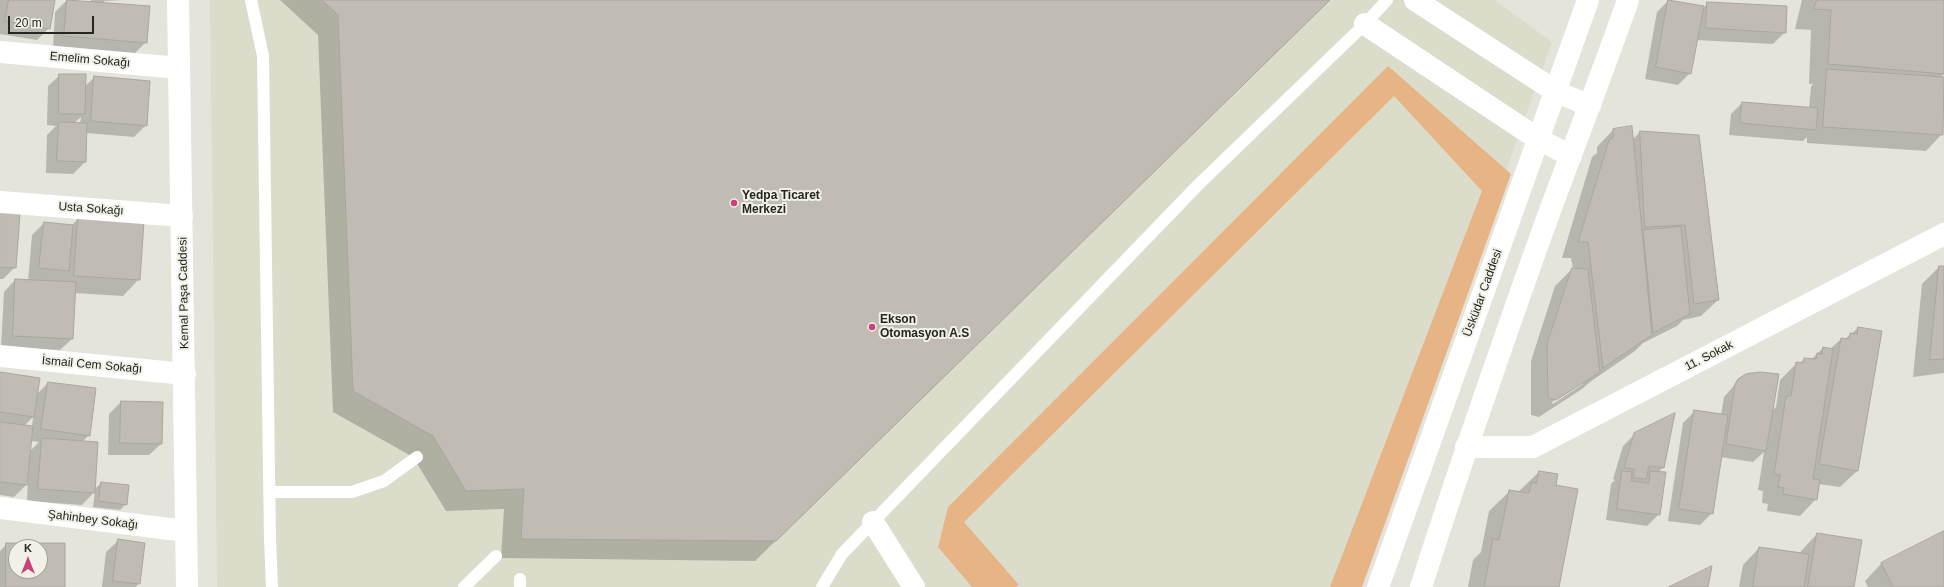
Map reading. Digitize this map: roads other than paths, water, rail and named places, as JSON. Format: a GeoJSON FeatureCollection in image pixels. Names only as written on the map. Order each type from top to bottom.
{"type":"FeatureCollection","features":[{"type":"Feature","properties":{"kind":"street","name":"Kemal Paşa Caddesi"},"geometry":{"type":"LineString","coordinates":[[178,0],[185,374],[187,587]]}},
{"type":"Feature","properties":{"kind":"street"},"geometry":{"type":"LineString","coordinates":[[1415,0],[1555,91],[1590,106]]}},
{"type":"Feature","properties":{"kind":"street","name":"Üsküdar Caddesi"},"geometry":{"type":"LineString","coordinates":[[1378,587],[1588,0]]}},
{"type":"Feature","properties":{"kind":"street"},"geometry":{"type":"LineString","coordinates":[[1421,587],[1466,447],[1628,0]]}},
{"type":"Feature","properties":{"kind":"street"},"geometry":{"type":"LineString","coordinates":[[1365,24],[1538,139],[1572,156]]}},
{"type":"Feature","properties":{"kind":"street","name":"Emelim Sokağı"},"geometry":{"type":"LineString","coordinates":[[0,52],[179,68]]}},
{"type":"Feature","properties":{"kind":"street","name":"Usta Sokağı"},"geometry":{"type":"LineString","coordinates":[[0,202],[182,216]]}},
{"type":"Feature","properties":{"kind":"street","name":"11. Sokak"},"geometry":{"type":"LineString","coordinates":[[1466,447],[1533,447],[1944,234]]}},
{"type":"Feature","properties":{"kind":"street","name":"İsmail Cem Sokağı"},"geometry":{"type":"LineString","coordinates":[[0,356],[185,374]]}},
{"type":"Feature","properties":{"kind":"street","name":"Şahinbey Sokağı"},"geometry":{"type":"LineString","coordinates":[[0,508],[186,531]]}},
{"type":"Feature","properties":{"kind":"street"},"geometry":{"type":"LineString","coordinates":[[873,522],[914,587]]}},
{"type":"Feature","properties":{"kind":"lane"},"geometry":{"type":"LineString","coordinates":[[251,0],[264,56],[269,492],[272,587]]}},
{"type":"Feature","properties":{"kind":"lane"},"geometry":{"type":"LineString","coordinates":[[822,587],[842,554],[1198,185],[1365,24],[1387,0]]}},
{"type":"Feature","properties":{"kind":"lane"},"geometry":{"type":"LineString","coordinates":[[269,492],[352,492],[384,481],[417,457]]}},
{"type":"Feature","properties":{"kind":"lane"},"geometry":{"type":"LineString","coordinates":[[464,587],[496,556]]}},
{"type":"Feature","properties":{"kind":"place","name":"Yedpa Ticaret Merkezi"},"geometry":{"type":"Point","coordinates":[734,203]}},
{"type":"Feature","properties":{"kind":"place","name":"Ekson Otomasyon A.S"},"geometry":{"type":"Point","coordinates":[872,327]}}]}
